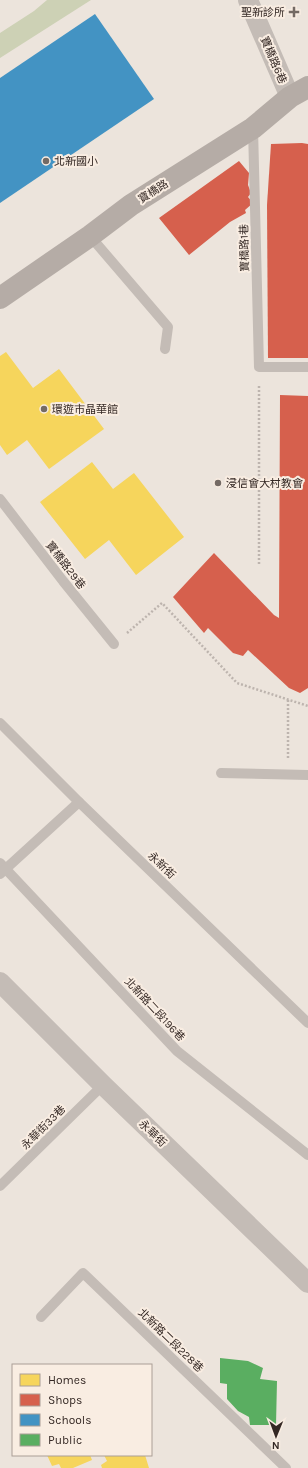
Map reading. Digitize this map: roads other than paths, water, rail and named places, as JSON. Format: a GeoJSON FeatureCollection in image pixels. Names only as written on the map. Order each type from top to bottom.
{"type":"FeatureCollection","features":[{"type":"Feature","properties":{"kind":"street","name":"寶橋路6巷"},"geometry":{"type":"LineString","coordinates":[[248,0],[299,92]]}},
{"type":"Feature","properties":{"kind":"street","name":"寶橋路"},"geometry":{"type":"LineString","coordinates":[[0,298],[90,236],[131,205],[253,128],[299,92]]}},
{"type":"Feature","properties":{"kind":"street","name":"永華街"},"geometry":{"type":"LineString","coordinates":[[0,982],[103,1085],[308,1283]]}},
{"type":"Feature","properties":{"kind":"lane","name":"寶橋路1巷"},"geometry":{"type":"LineString","coordinates":[[253,128],[259,367],[308,367]]}},
{"type":"Feature","properties":{"kind":"lane"},"geometry":{"type":"LineString","coordinates":[[90,236],[168,327],[165,349]]}},
{"type":"Feature","properties":{"kind":"lane","name":"寶橋路29巷"},"geometry":{"type":"LineString","coordinates":[[0,499],[114,644]]}},
{"type":"Feature","properties":{"kind":"lane","name":"永新街"},"geometry":{"type":"LineString","coordinates":[[0,723],[79,802],[308,1023]]}},
{"type":"Feature","properties":{"kind":"lane"},"geometry":{"type":"LineString","coordinates":[[221,773],[308,775]]}},
{"type":"Feature","properties":{"kind":"lane"},"geometry":{"type":"LineString","coordinates":[[2,869],[79,802]]}},
{"type":"Feature","properties":{"kind":"lane","name":"北新路二段196巷"},"geometry":{"type":"LineString","coordinates":[[2,869],[177,1051],[308,1155]]}},
{"type":"Feature","properties":{"kind":"lane","name":"永華街33巷"},"geometry":{"type":"LineString","coordinates":[[2,1181],[103,1085]]}},
{"type":"Feature","properties":{"kind":"lane","name":"北新路二段228巷"},"geometry":{"type":"LineString","coordinates":[[41,1317],[83,1273],[286,1468]]}},
{"type":"Feature","properties":{"kind":"place","name":"聖新診所"},"geometry":{"type":"Point","coordinates":[294,12]}},
{"type":"Feature","properties":{"kind":"place","name":"北新國小"},"geometry":{"type":"Point","coordinates":[46,161]}},
{"type":"Feature","properties":{"kind":"place","name":"環遊市晶華館"},"geometry":{"type":"Point","coordinates":[44,409]}},
{"type":"Feature","properties":{"kind":"place","name":"浸信會大村教會"},"geometry":{"type":"Point","coordinates":[218,483]}}]}
